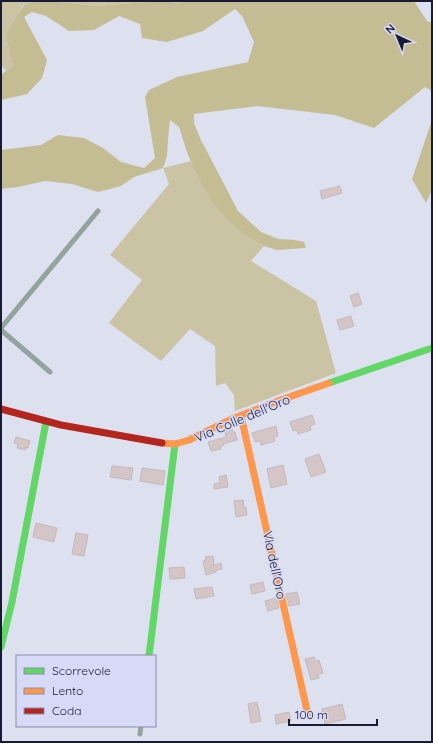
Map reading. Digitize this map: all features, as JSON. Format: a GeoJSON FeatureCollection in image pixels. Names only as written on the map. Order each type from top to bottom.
{"type":"FeatureCollection","features":[{"type":"Feature","properties":{"kind":"street"},"geometry":{"type":"LineString","coordinates":[[50,372],[1,329],[98,211]]}},
{"type":"Feature","properties":{"kind":"street","name":"Via Colle dell'Oro"},"geometry":{"type":"LineString","coordinates":[[1,409],[28,418],[98,433],[175,444],[189,440],[275,402],[432,348]]}},
{"type":"Feature","properties":{"kind":"street","name":"Via dell'Oro"},"geometry":{"type":"LineString","coordinates":[[241,416],[308,715]]}},
{"type":"Feature","properties":{"kind":"street"},"geometry":{"type":"LineString","coordinates":[[1,647],[12,602],[46,422]]}},
{"type":"Feature","properties":{"kind":"street"},"geometry":{"type":"LineString","coordinates":[[149,655],[175,444]]}},
{"type":"Feature","properties":{"kind":"street"},"geometry":{"type":"LineString","coordinates":[[140,734],[141,727]]}},
{"type":"Feature","properties":{"kind":"shaded area"},"geometry":{"type":"Polygon","coordinates":[[[1,1],[35,1],[23,5],[7,42],[13,65],[6,71],[1,65],[1,1]]]}},
{"type":"Feature","properties":{"kind":"shaded area"},"geometry":{"type":"Polygon","coordinates":[[[35,1],[51,1],[96,6],[158,1],[179,3],[181,1],[414,1],[427,21],[432,23],[432,91],[425,87],[374,128],[335,115],[257,106],[194,114],[194,123],[201,140],[238,211],[261,232],[278,239],[304,242],[306,248],[277,250],[264,246],[249,238],[229,221],[213,203],[197,175],[188,155],[179,127],[170,120],[167,156],[163,168],[134,177],[121,186],[98,192],[72,184],[45,181],[1,189],[1,150],[41,145],[58,135],[84,138],[103,148],[121,162],[144,168],[155,158],[145,97],[149,90],[177,77],[248,62],[254,42],[242,16],[235,9],[203,31],[167,42],[142,38],[140,24],[119,16],[94,30],[69,31],[46,16],[32,12],[24,17],[47,60],[42,78],[27,94],[1,100],[1,75],[13,65],[6,34],[24,5],[35,1]]]}},
{"type":"Feature","properties":{"kind":"shaded area"},"geometry":{"type":"Polygon","coordinates":[[[51,1],[158,1],[96,6],[51,1]]]}},
{"type":"Feature","properties":{"kind":"shaded area"},"geometry":{"type":"Polygon","coordinates":[[[158,1],[181,1],[179,3],[158,1]]]}},
{"type":"Feature","properties":{"kind":"shaded area"},"geometry":{"type":"Polygon","coordinates":[[[432,120],[432,190],[426,203],[412,179],[432,120]]]}},
{"type":"Feature","properties":{"kind":"shaded area"},"geometry":{"type":"Polygon","coordinates":[[[191,161],[197,175],[249,238],[264,246],[251,261],[316,301],[336,373],[235,411],[234,395],[225,383],[216,386],[215,346],[190,329],[161,361],[109,323],[142,280],[110,255],[169,184],[163,168],[191,161]]]}},
{"type":"Feature","properties":{"kind":"building"},"geometry":{"type":"Polygon","coordinates":[[[340,186],[342,193],[322,199],[320,191],[340,186]]]}},
{"type":"Feature","properties":{"kind":"building"},"geometry":{"type":"Polygon","coordinates":[[[358,293],[362,304],[354,307],[350,296],[358,293]]]}},
{"type":"Feature","properties":{"kind":"building"},"geometry":{"type":"Polygon","coordinates":[[[351,316],[354,326],[340,330],[337,320],[351,316]]]}},
{"type":"Feature","properties":{"kind":"building"},"geometry":{"type":"Polygon","coordinates":[[[312,415],[315,424],[310,426],[311,430],[298,434],[297,430],[293,431],[290,422],[312,415]]]}},
{"type":"Feature","properties":{"kind":"building"},"geometry":{"type":"Polygon","coordinates":[[[276,426],[278,436],[274,437],[275,441],[261,445],[260,441],[255,442],[252,433],[276,426]]]}},
{"type":"Feature","properties":{"kind":"building"},"geometry":{"type":"Polygon","coordinates":[[[232,429],[233,432],[235,432],[237,440],[223,444],[224,445],[221,446],[221,449],[211,451],[208,442],[226,437],[225,431],[232,429]]]}},
{"type":"Feature","properties":{"kind":"building"},"geometry":{"type":"Polygon","coordinates":[[[16,437],[30,441],[28,448],[26,447],[25,450],[17,448],[18,444],[14,443],[16,437]]]}},
{"type":"Feature","properties":{"kind":"building"},"geometry":{"type":"Polygon","coordinates":[[[319,454],[326,472],[311,477],[305,459],[319,454]]]}},
{"type":"Feature","properties":{"kind":"building"},"geometry":{"type":"Polygon","coordinates":[[[283,465],[287,484],[271,488],[267,469],[283,465]]]}},
{"type":"Feature","properties":{"kind":"building"},"geometry":{"type":"Polygon","coordinates":[[[112,466],[133,468],[131,480],[110,477],[112,466]]]}},
{"type":"Feature","properties":{"kind":"building"},"geometry":{"type":"Polygon","coordinates":[[[142,468],[165,471],[163,485],[140,481],[142,468]]]}},
{"type":"Feature","properties":{"kind":"building"},"geometry":{"type":"Polygon","coordinates":[[[226,475],[228,487],[214,489],[214,484],[220,483],[219,477],[226,475]]]}},
{"type":"Feature","properties":{"kind":"building"},"geometry":{"type":"Polygon","coordinates":[[[243,500],[247,515],[236,517],[234,501],[243,500]]]}},
{"type":"Feature","properties":{"kind":"building"},"geometry":{"type":"Polygon","coordinates":[[[36,523],[57,528],[54,542],[33,537],[36,523]]]}},
{"type":"Feature","properties":{"kind":"building"},"geometry":{"type":"Polygon","coordinates":[[[76,533],[88,535],[84,556],[72,554],[76,533]]]}},
{"type":"Feature","properties":{"kind":"building"},"geometry":{"type":"Polygon","coordinates":[[[213,556],[214,565],[221,563],[222,569],[206,575],[203,561],[206,560],[205,557],[213,556]]]}},
{"type":"Feature","properties":{"kind":"building"},"geometry":{"type":"Polygon","coordinates":[[[184,567],[185,578],[170,579],[169,568],[184,567]]]}},
{"type":"Feature","properties":{"kind":"building"},"geometry":{"type":"Polygon","coordinates":[[[263,582],[265,591],[252,594],[250,585],[263,582]]]}},
{"type":"Feature","properties":{"kind":"building"},"geometry":{"type":"Polygon","coordinates":[[[212,587],[214,596],[196,599],[194,589],[212,587]]]}},
{"type":"Feature","properties":{"kind":"building"},"geometry":{"type":"Polygon","coordinates":[[[297,592],[300,604],[289,606],[286,594],[297,592]]]}},
{"type":"Feature","properties":{"kind":"building"},"geometry":{"type":"Polygon","coordinates":[[[277,598],[279,608],[268,611],[265,601],[277,598]]]}},
{"type":"Feature","properties":{"kind":"building"},"geometry":{"type":"Polygon","coordinates":[[[314,657],[316,661],[319,660],[323,673],[318,674],[319,678],[311,680],[305,659],[314,657]]]}},
{"type":"Feature","properties":{"kind":"building"},"geometry":{"type":"Polygon","coordinates":[[[257,702],[261,721],[251,723],[248,704],[257,702]]]}},
{"type":"Feature","properties":{"kind":"building"},"geometry":{"type":"Polygon","coordinates":[[[342,704],[346,719],[325,724],[322,709],[342,704]]]}},
{"type":"Feature","properties":{"kind":"building"},"geometry":{"type":"Polygon","coordinates":[[[289,712],[291,721],[276,724],[275,715],[289,712]]]}},
{"type":"Feature","properties":{"kind":"traffic: fast"},"geometry":{"type":"LineString","coordinates":[[329,383],[432,348]]}},
{"type":"Feature","properties":{"kind":"traffic: fast"},"geometry":{"type":"LineString","coordinates":[[1,647],[12,602],[46,422]]}},
{"type":"Feature","properties":{"kind":"traffic: fast"},"geometry":{"type":"LineString","coordinates":[[149,655],[175,444]]}},
{"type":"Feature","properties":{"kind":"traffic: slow"},"geometry":{"type":"LineString","coordinates":[[162,443],[175,444],[189,440],[232,419],[329,383]]}},
{"type":"Feature","properties":{"kind":"traffic: slow"},"geometry":{"type":"LineString","coordinates":[[241,416],[308,715]]}},
{"type":"Feature","properties":{"kind":"traffic: jam"},"geometry":{"type":"LineString","coordinates":[[1,409],[61,425],[162,443]]}}]}
